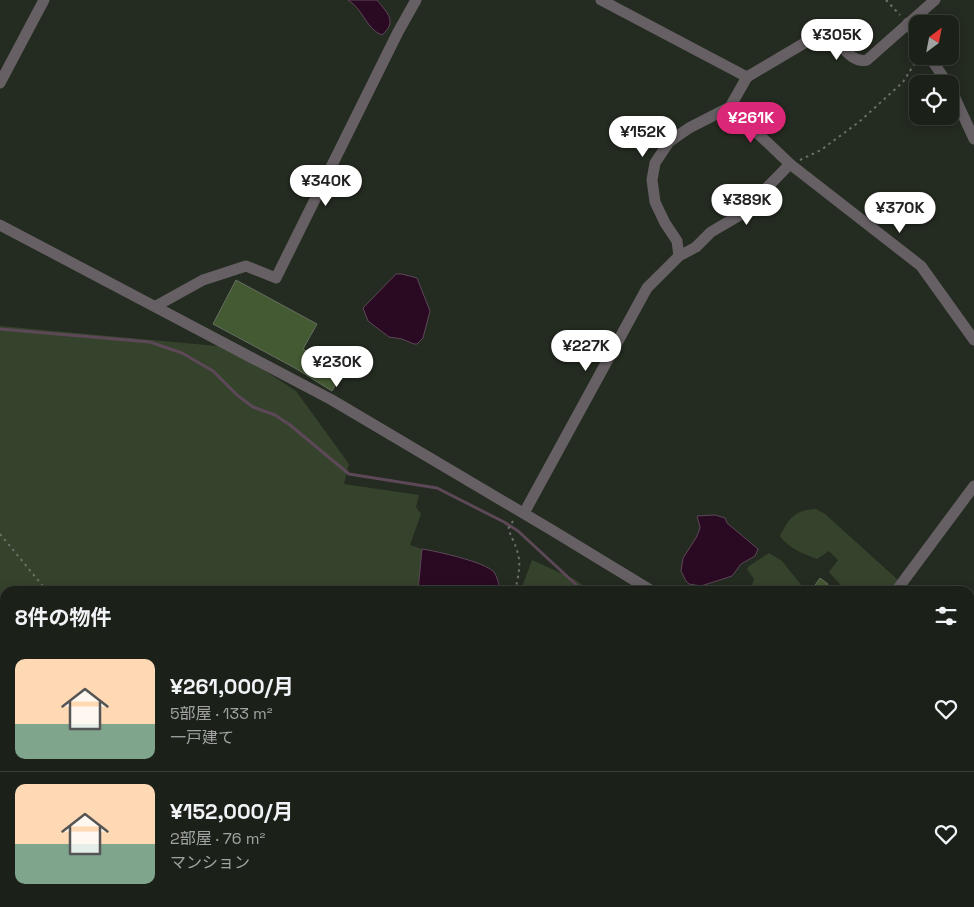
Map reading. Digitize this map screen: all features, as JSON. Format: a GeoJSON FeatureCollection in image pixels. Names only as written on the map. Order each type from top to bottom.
{"type":"FeatureCollection","features":[{"type":"Feature","properties":{"kind":"street"},"geometry":{"type":"LineString","coordinates":[[0,83],[44,0]]}},
{"type":"Feature","properties":{"kind":"street"},"geometry":{"type":"LineString","coordinates":[[156,306],[202,280],[246,266],[276,278],[398,32],[416,0]]}},
{"type":"Feature","properties":{"kind":"street"},"geometry":{"type":"LineString","coordinates":[[601,0],[747,77]]}},
{"type":"Feature","properties":{"kind":"street"},"geometry":{"type":"LineString","coordinates":[[679,256],[677,241],[665,223],[655,202],[652,180],[654,163],[669,142],[689,128],[730,107],[747,77],[823,32],[829,34],[855,60],[867,60],[935,0]]}},
{"type":"Feature","properties":{"kind":"street"},"geometry":{"type":"LineString","coordinates":[[959,106],[974,139]]}},
{"type":"Feature","properties":{"kind":"street"},"geometry":{"type":"LineString","coordinates":[[730,107],[790,164],[823,192],[921,266],[974,340]]}},
{"type":"Feature","properties":{"kind":"street"},"geometry":{"type":"LineString","coordinates":[[524,513],[647,288],[679,256],[696,247],[711,232],[740,215],[790,164]]}},
{"type":"Feature","properties":{"kind":"street"},"geometry":{"type":"LineString","coordinates":[[0,225],[332,400],[644,586]]}},
{"type":"Feature","properties":{"kind":"street"},"geometry":{"type":"LineString","coordinates":[[900,586],[974,486]]}},
{"type":"Feature","properties":{"kind":"path"},"geometry":{"type":"LineString","coordinates":[[886,0],[908,23]]}},
{"type":"Feature","properties":{"kind":"path"},"geometry":{"type":"LineString","coordinates":[[790,164],[822,150],[859,122],[903,82],[913,65]]}},
{"type":"Feature","properties":{"kind":"path"},"geometry":{"type":"LineString","coordinates":[[513,521],[508,529],[519,554],[519,573],[516,586]]}},
{"type":"Feature","properties":{"kind":"path"},"geometry":{"type":"LineString","coordinates":[[0,534],[43,586]]}},
{"type":"Feature","properties":{"kind":"green space"},"geometry":{"type":"Polygon","coordinates":[[[0,326],[228,347],[296,391],[349,464],[344,484],[419,495],[416,507],[421,514],[410,545],[422,549],[418,586],[0,586],[0,326]]]}},
{"type":"Feature","properties":{"kind":"green space"},"geometry":{"type":"Polygon","coordinates":[[[816,509],[825,514],[898,580],[894,586],[842,586],[829,572],[838,560],[829,551],[817,559],[787,544],[780,536],[786,524],[798,513],[816,509]]]}},
{"type":"Feature","properties":{"kind":"green space"},"geometry":{"type":"Polygon","coordinates":[[[769,553],[782,561],[802,586],[752,586],[754,579],[747,569],[769,553]]]}},
{"type":"Feature","properties":{"kind":"green space"},"geometry":{"type":"Polygon","coordinates":[[[532,560],[574,579],[584,586],[522,586],[532,560]]]}},
{"type":"Feature","properties":{"kind":"shaded area"},"geometry":{"type":"Polygon","coordinates":[[[348,0],[377,0],[389,17],[390,21],[387,30],[382,35],[377,32],[348,0]]]}},
{"type":"Feature","properties":{"kind":"shaded area"},"geometry":{"type":"Polygon","coordinates":[[[396,274],[417,278],[430,311],[423,338],[417,344],[389,337],[368,321],[363,308],[396,274]]]}},
{"type":"Feature","properties":{"kind":"shaded area"},"geometry":{"type":"Polygon","coordinates":[[[715,515],[725,518],[727,523],[758,549],[755,556],[741,564],[732,576],[701,586],[689,584],[681,571],[683,558],[699,531],[700,527],[697,516],[715,515]]]}},
{"type":"Feature","properties":{"kind":"shaded area"},"geometry":{"type":"Polygon","coordinates":[[[422,549],[481,564],[494,572],[500,586],[418,586],[422,549]]]}},
{"type":"Feature","properties":{"kind":"building"},"geometry":{"type":"Polygon","coordinates":[[[236,280],[317,324],[303,349],[343,372],[332,391],[295,368],[213,324],[236,280]]]}},
{"type":"Feature","properties":{"kind":"building"},"geometry":{"type":"Polygon","coordinates":[[[820,578],[828,584],[827,586],[814,586],[820,578]]]}},
{"type":"Feature","properties":{"kind":"waterway"},"geometry":{"type":"LineString","coordinates":[[0,329],[150,342],[182,353],[213,371],[237,395],[253,407],[275,415],[290,425],[349,474],[437,488],[518,531],[578,586]]}}]}
